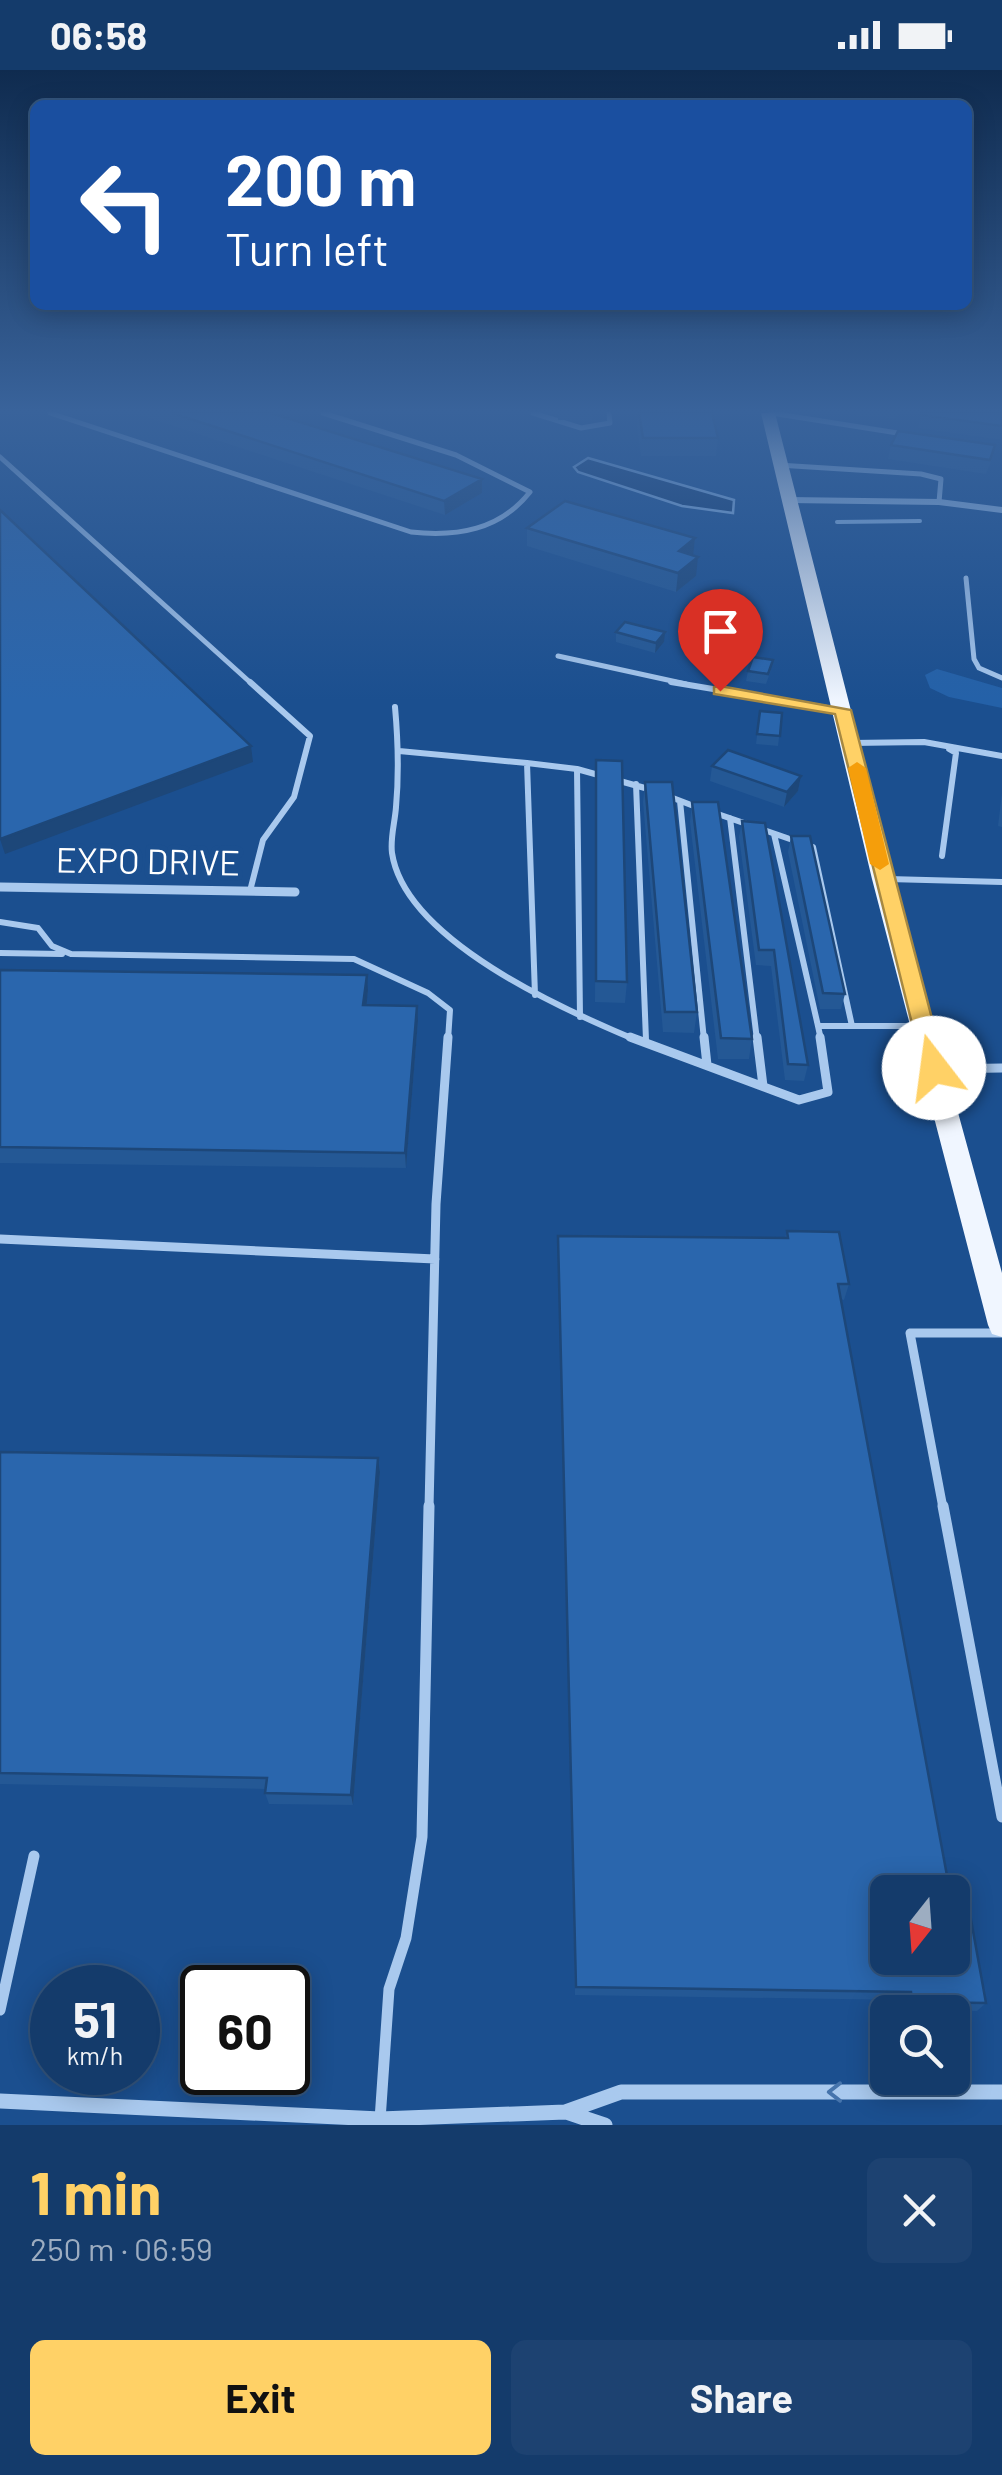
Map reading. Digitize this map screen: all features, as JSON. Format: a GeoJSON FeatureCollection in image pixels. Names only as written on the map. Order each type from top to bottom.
{"type":"FeatureCollection","features":[{"type":"Feature","properties":{"kind":"main road"},"geometry":{"type":"LineString","coordinates":[[790,509],[1002,1325]]}},
{"type":"Feature","properties":{"kind":"street","name":"EXPO DRIVE"},"geometry":{"type":"LineString","coordinates":[[0,886],[295,892]]}},
{"type":"Feature","properties":{"kind":"street"},"geometry":{"type":"LineString","coordinates":[[0,2101],[380,2122],[565,2112],[622,2092],[1002,2092]]}},
{"type":"Feature","properties":{"kind":"street"},"geometry":{"type":"LineString","coordinates":[[565,2112],[605,2125]]}},
{"type":"Feature","properties":{"kind":"lane"},"geometry":{"type":"LineString","coordinates":[[57,509],[310,736],[294,797],[263,840],[250,891]]}},
{"type":"Feature","properties":{"kind":"lane"},"geometry":{"type":"LineString","coordinates":[[332,509],[377,525],[429,534],[472,532],[517,509]]}},
{"type":"Feature","properties":{"kind":"lane"},"geometry":{"type":"LineString","coordinates":[[966,578],[974,659],[978,668],[1002,678]]}},
{"type":"Feature","properties":{"kind":"lane"},"geometry":{"type":"LineString","coordinates":[[558,656],[650,678],[843,710]]}},
{"type":"Feature","properties":{"kind":"lane"},"geometry":{"type":"LineString","coordinates":[[395,707],[399,751],[393,858],[427,922],[534,995],[580,1017],[800,1100],[828,1092],[818,1026],[774,834]]}},
{"type":"Feature","properties":{"kind":"lane"},"geometry":{"type":"LineString","coordinates":[[851,743],[924,742],[1002,756]]}},
{"type":"Feature","properties":{"kind":"lane"},"geometry":{"type":"LineString","coordinates":[[942,856],[956,753],[945,747]]}},
{"type":"Feature","properties":{"kind":"lane"},"geometry":{"type":"LineString","coordinates":[[399,751],[577,769],[636,784],[813,846],[852,1026]]}},
{"type":"Feature","properties":{"kind":"lane"},"geometry":{"type":"LineString","coordinates":[[527,763],[534,995]]}},
{"type":"Feature","properties":{"kind":"lane"},"geometry":{"type":"LineString","coordinates":[[577,769],[580,1017]]}},
{"type":"Feature","properties":{"kind":"lane"},"geometry":{"type":"LineString","coordinates":[[636,784],[646,1040]]}},
{"type":"Feature","properties":{"kind":"lane"},"geometry":{"type":"LineString","coordinates":[[680,802],[707,1065]]}},
{"type":"Feature","properties":{"kind":"lane"},"geometry":{"type":"LineString","coordinates":[[730,818],[763,1086]]}},
{"type":"Feature","properties":{"kind":"lane"},"geometry":{"type":"LineString","coordinates":[[884,879],[1002,882]]}},
{"type":"Feature","properties":{"kind":"lane"},"geometry":{"type":"LineString","coordinates":[[0,922],[38,928],[52,946],[71,954]]}},
{"type":"Feature","properties":{"kind":"lane"},"geometry":{"type":"LineString","coordinates":[[0,953],[354,959],[445,1004],[450,1016],[435,1259],[422,1837],[406,1938],[389,1989],[380,2122]]}},
{"type":"Feature","properties":{"kind":"lane"},"geometry":{"type":"LineString","coordinates":[[818,1026],[923,1026]]}},
{"type":"Feature","properties":{"kind":"lane"},"geometry":{"type":"LineString","coordinates":[[934,1068],[1002,1068]]}},
{"type":"Feature","properties":{"kind":"lane"},"geometry":{"type":"LineString","coordinates":[[0,1239],[435,1259]]}},
{"type":"Feature","properties":{"kind":"lane"},"geometry":{"type":"LineString","coordinates":[[1002,1333],[910,1333],[1002,1817]]}},
{"type":"Feature","properties":{"kind":"lane"},"geometry":{"type":"LineString","coordinates":[[0,2010],[34,1856]]}},
{"type":"Feature","properties":{"kind":"shaded area"},"geometry":{"type":"Polygon","coordinates":[[[937,669],[1002,688],[1002,708],[949,697],[930,688],[925,675],[937,669]]]}},
{"type":"Feature","properties":{"kind":"building"},"geometry":{"type":"Polygon","coordinates":[[[554,509],[593,509],[695,538],[679,551],[698,557],[678,573],[527,528],[554,509]]]}},
{"type":"Feature","properties":{"kind":"building"},"geometry":{"type":"Polygon","coordinates":[[[0,510],[251,746],[0,839],[0,510]]]}},
{"type":"Feature","properties":{"kind":"building"},"geometry":{"type":"Polygon","coordinates":[[[625,622],[665,632],[656,643],[616,632],[625,622]]]}},
{"type":"Feature","properties":{"kind":"building"},"geometry":{"type":"Polygon","coordinates":[[[753,657],[773,660],[768,674],[748,671],[753,657]]]}},
{"type":"Feature","properties":{"kind":"building"},"geometry":{"type":"Polygon","coordinates":[[[760,711],[782,713],[780,736],[757,734],[760,711]]]}},
{"type":"Feature","properties":{"kind":"building"},"geometry":{"type":"Polygon","coordinates":[[[728,750],[801,776],[787,792],[712,766],[728,750]]]}},
{"type":"Feature","properties":{"kind":"building"},"geometry":{"type":"Polygon","coordinates":[[[596,760],[622,761],[627,982],[596,981],[596,760]]]}},
{"type":"Feature","properties":{"kind":"building"},"geometry":{"type":"Polygon","coordinates":[[[645,782],[672,782],[697,1012],[665,1012],[645,782]]]}},
{"type":"Feature","properties":{"kind":"building"},"geometry":{"type":"Polygon","coordinates":[[[692,802],[718,802],[752,1039],[721,1038],[692,802]]]}},
{"type":"Feature","properties":{"kind":"building"},"geometry":{"type":"Polygon","coordinates":[[[742,821],[765,823],[808,1065],[788,1064],[774,950],[759,950],[742,821]]]}},
{"type":"Feature","properties":{"kind":"building"},"geometry":{"type":"Polygon","coordinates":[[[791,836],[810,836],[845,994],[823,993],[791,836]]]}},
{"type":"Feature","properties":{"kind":"building"},"geometry":{"type":"Polygon","coordinates":[[[0,970],[367,975],[363,1005],[417,1006],[405,1153],[0,1147],[0,970]]]}},
{"type":"Feature","properties":{"kind":"building"},"geometry":{"type":"Polygon","coordinates":[[[787,1231],[839,1232],[849,1284],[838,1284],[947,1875],[870,1875],[870,1975],[970,1975],[970,1914],[986,2003],[970,2003],[970,1995],[911,1992],[576,1987],[558,1236],[788,1238],[787,1231]]]}},
{"type":"Feature","properties":{"kind":"building"},"geometry":{"type":"Polygon","coordinates":[[[0,1452],[378,1458],[351,1795],[265,1793],[267,1778],[0,1773],[0,1452]]]}},
{"type":"Feature","properties":{"kind":"waterway"},"geometry":{"type":"LineString","coordinates":[[837,522],[920,521]]}},
{"type":"Feature","properties":{"kind":"slow traffic"},"geometry":{"type":"LineString","coordinates":[[857,768],[880,864]]}},
{"type":"Feature","properties":{"kind":"route"},"geometry":{"type":"LineString","coordinates":[[720,691],[843,710],[934,1068]]}}]}
